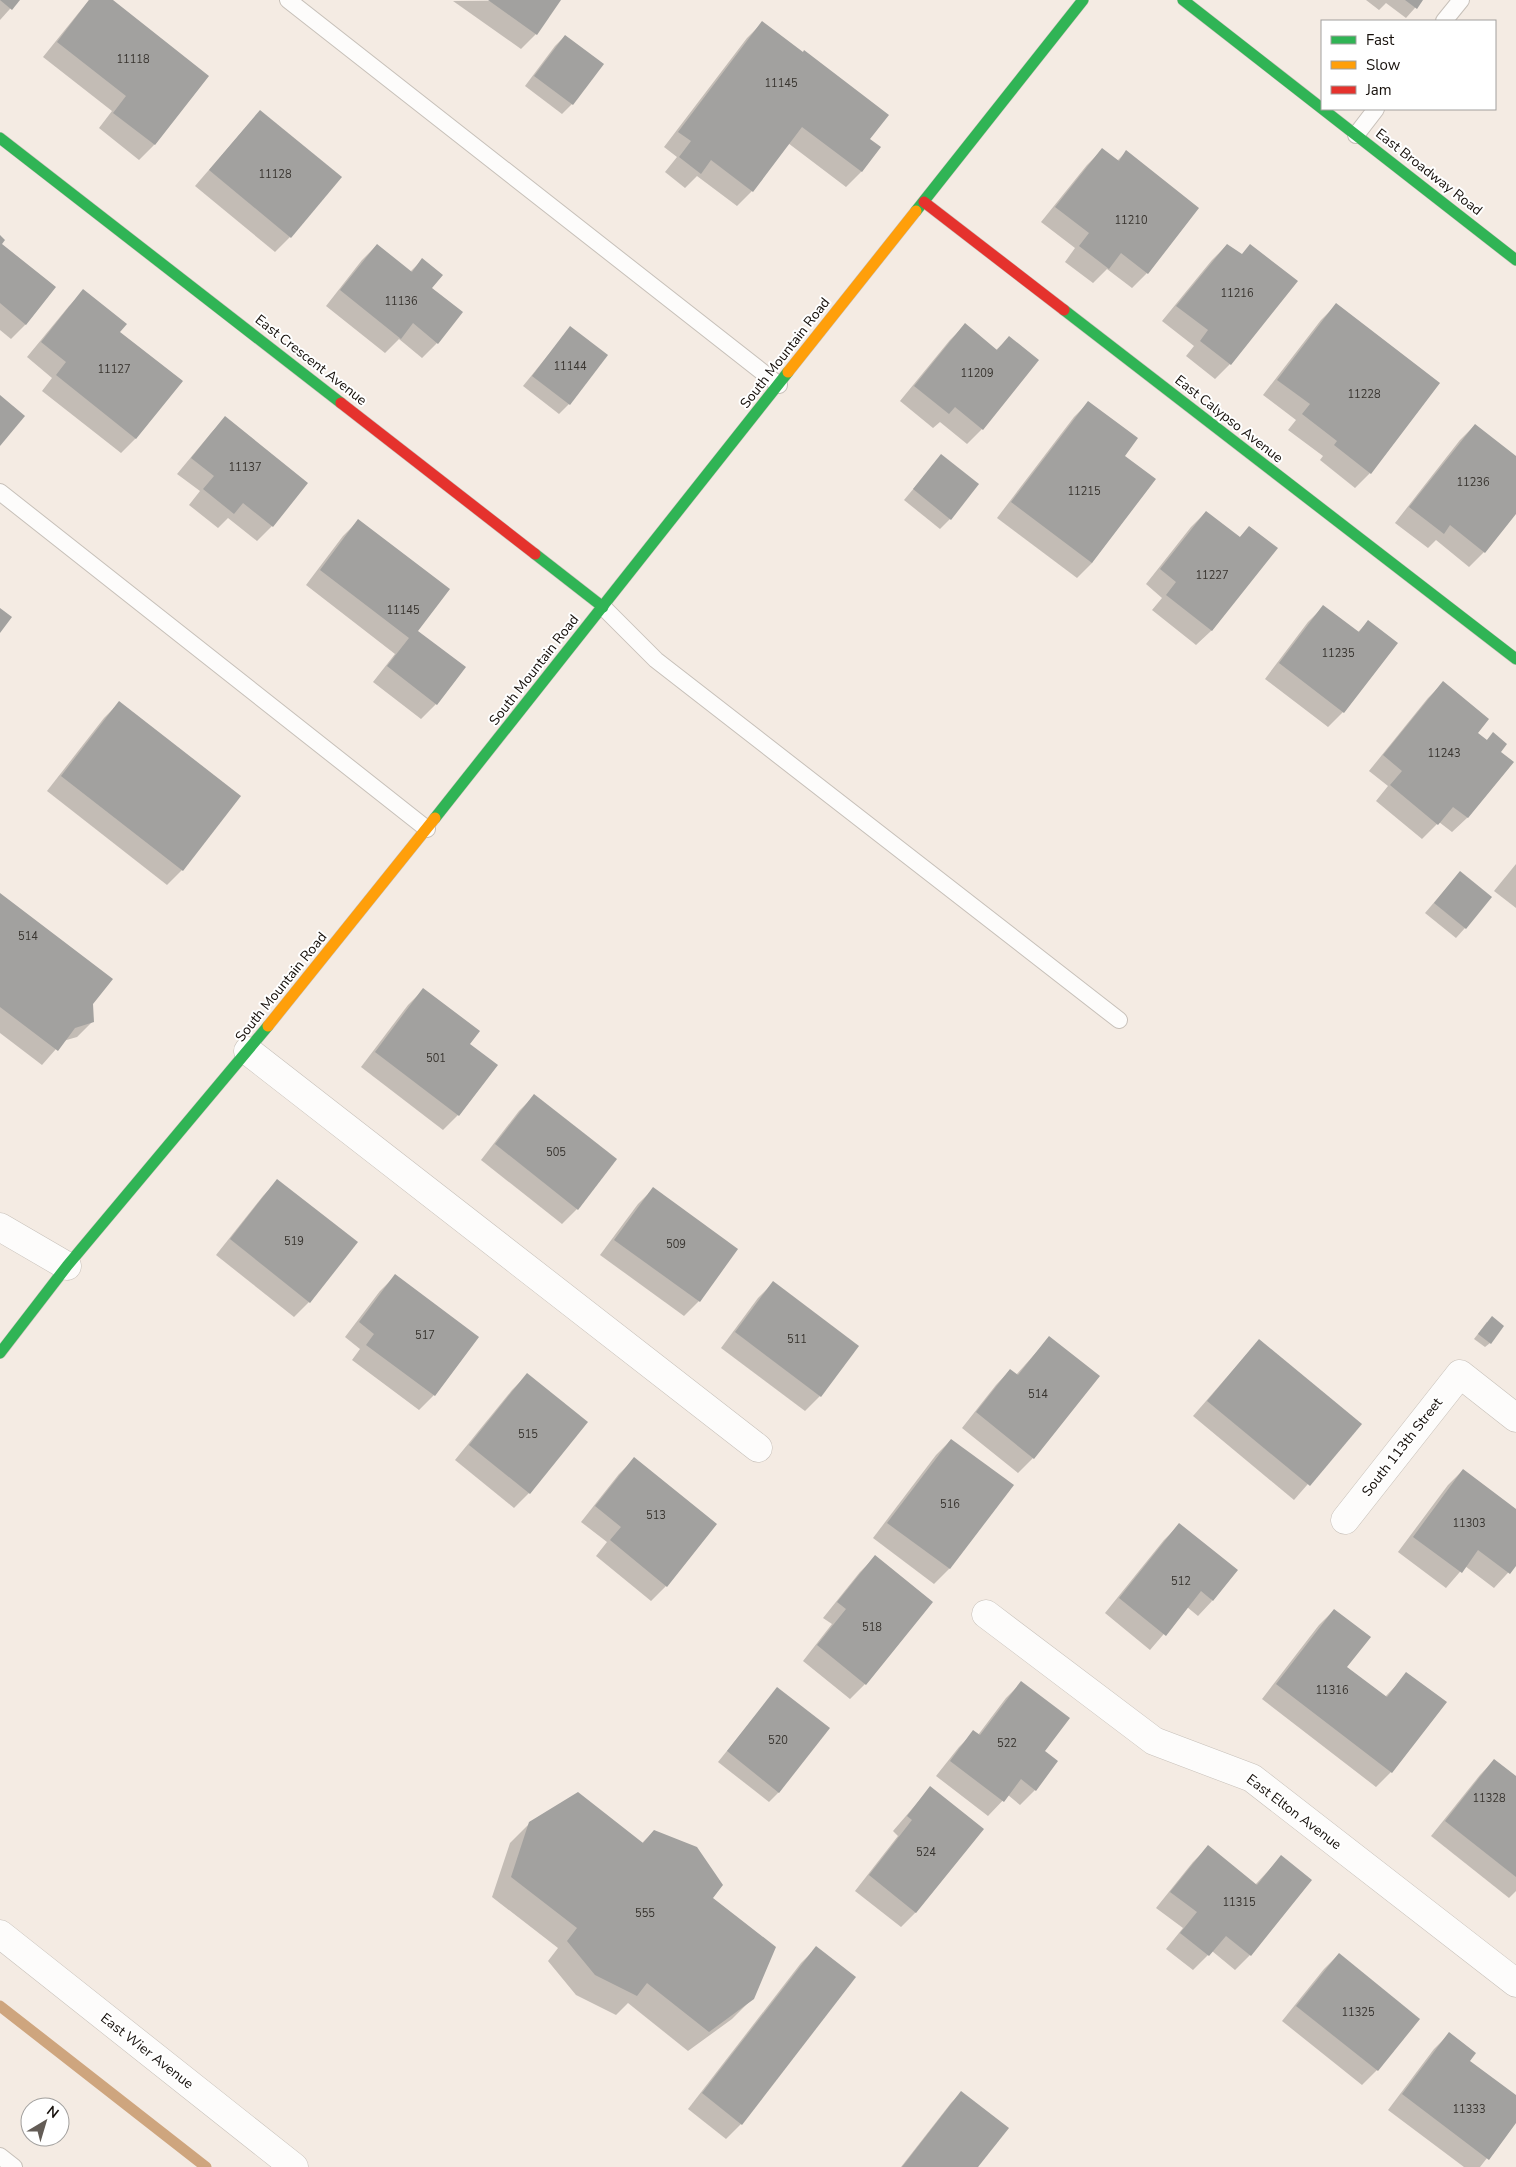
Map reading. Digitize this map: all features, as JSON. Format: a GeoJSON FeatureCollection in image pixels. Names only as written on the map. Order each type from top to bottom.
{"type":"FeatureCollection","features":[{"type":"Feature","properties":{"kind":"street","name":"South Mountain Road"},"geometry":{"type":"LineString","coordinates":[[0,1353],[68,1266],[293,998],[1083,0]]}},
{"type":"Feature","properties":{"kind":"street","name":"East Broadway Road"},"geometry":{"type":"LineString","coordinates":[[1183,0],[1321,108]]}},
{"type":"Feature","properties":{"kind":"street","name":"East Broadway Road"},"geometry":{"type":"LineString","coordinates":[[1324,110],[1516,260]]}},
{"type":"Feature","properties":{"kind":"street","name":"East Crescent Avenue"},"geometry":{"type":"LineString","coordinates":[[0,138],[603,607]]}},
{"type":"Feature","properties":{"kind":"street","name":"East Calypso Avenue"},"geometry":{"type":"LineString","coordinates":[[924,202],[1516,659]]}},
{"type":"Feature","properties":{"kind":"street"},"geometry":{"type":"LineString","coordinates":[[248,1051],[758,1448]]}},
{"type":"Feature","properties":{"kind":"street"},"geometry":{"type":"LineString","coordinates":[[0,1227],[68,1266]]}},
{"type":"Feature","properties":{"kind":"street","name":"South 113th Street"},"geometry":{"type":"LineString","coordinates":[[1345,1520],[1460,1374],[1516,1418]]}},
{"type":"Feature","properties":{"kind":"street","name":"East Elton Avenue"},"geometry":{"type":"LineString","coordinates":[[986,1614],[1154,1742],[1252,1778],[1516,1983]]}},
{"type":"Feature","properties":{"kind":"street","name":"East Wier Avenue"},"geometry":{"type":"LineString","coordinates":[[0,1934],[294,2167]]}},
{"type":"Feature","properties":{"kind":"lane"},"geometry":{"type":"LineString","coordinates":[[288,0],[778,385]]}},
{"type":"Feature","properties":{"kind":"lane"},"geometry":{"type":"LineString","coordinates":[[1445,20],[1461,0]]}},
{"type":"Feature","properties":{"kind":"lane"},"geometry":{"type":"LineString","coordinates":[[1356,135],[1375,110]]}},
{"type":"Feature","properties":{"kind":"lane"},"geometry":{"type":"LineString","coordinates":[[0,492],[427,829]]}},
{"type":"Feature","properties":{"kind":"lane"},"geometry":{"type":"LineString","coordinates":[[603,607],[656,660],[1119,1020]]}},
{"type":"Feature","properties":{"kind":"lane"},"geometry":{"type":"LineString","coordinates":[[0,2156],[14,2167]]}},
{"type":"Feature","properties":{"kind":"building"},"geometry":{"type":"Polygon","coordinates":[[[0,0],[20,0],[12,10],[0,0]]]}},
{"type":"Feature","properties":{"kind":"building"},"geometry":{"type":"Polygon","coordinates":[[[89,0],[113,0],[209,76],[155,145],[113,113],[126,96],[57,42],[89,0]]]}},
{"type":"Feature","properties":{"kind":"building"},"geometry":{"type":"Polygon","coordinates":[[[488,0],[561,0],[537,35],[488,0]]]}},
{"type":"Feature","properties":{"kind":"building"},"geometry":{"type":"Polygon","coordinates":[[[1405,0],[1423,0],[1417,9],[1405,0]]]}},
{"type":"Feature","properties":{"kind":"building"},"geometry":{"type":"Polygon","coordinates":[[[762,21],[803,52],[804,50],[889,115],[870,139],[881,147],[862,172],[802,127],[753,192],[711,160],[701,174],[679,157],[691,141],[678,132],[762,21]]]}},
{"type":"Feature","properties":{"kind":"building"},"geometry":{"type":"Polygon","coordinates":[[[565,35],[604,64],[573,105],[534,76],[565,35]]]}},
{"type":"Feature","properties":{"kind":"building"},"geometry":{"type":"Polygon","coordinates":[[[260,110],[342,177],[291,238],[209,170],[260,110]]]}},
{"type":"Feature","properties":{"kind":"building"},"geometry":{"type":"Polygon","coordinates":[[[1102,148],[1119,161],[1126,150],[1199,208],[1148,274],[1121,253],[1109,269],[1079,246],[1089,233],[1055,207],[1102,148]]]}},
{"type":"Feature","properties":{"kind":"building"},"geometry":{"type":"Polygon","coordinates":[[[0,235],[5,240],[2,244],[56,287],[26,325],[0,303],[0,235]]]}},
{"type":"Feature","properties":{"kind":"building"},"geometry":{"type":"Polygon","coordinates":[[[377,244],[412,272],[422,258],[443,275],[432,288],[463,312],[438,344],[413,323],[401,339],[340,290],[377,244]]]}},
{"type":"Feature","properties":{"kind":"building"},"geometry":{"type":"Polygon","coordinates":[[[1227,244],[1242,254],[1250,244],[1298,281],[1231,365],[1200,341],[1208,330],[1176,306],[1227,244]]]}},
{"type":"Feature","properties":{"kind":"building"},"geometry":{"type":"Polygon","coordinates":[[[83,289],[127,324],[120,332],[183,381],[136,439],[56,375],[66,362],[41,342],[83,289]]]}},
{"type":"Feature","properties":{"kind":"building"},"geometry":{"type":"Polygon","coordinates":[[[1336,303],[1440,383],[1371,474],[1334,445],[1337,441],[1302,414],[1310,404],[1277,380],[1336,303]]]}},
{"type":"Feature","properties":{"kind":"building"},"geometry":{"type":"Polygon","coordinates":[[[965,323],[997,350],[1009,336],[1039,360],[983,430],[955,407],[949,414],[914,386],[965,323]]]}},
{"type":"Feature","properties":{"kind":"building"},"geometry":{"type":"Polygon","coordinates":[[[570,326],[608,355],[570,405],[532,376],[570,326]]]}},
{"type":"Feature","properties":{"kind":"building"},"geometry":{"type":"Polygon","coordinates":[[[0,395],[25,416],[0,446],[0,395]]]}},
{"type":"Feature","properties":{"kind":"building"},"geometry":{"type":"Polygon","coordinates":[[[1088,401],[1138,438],[1125,456],[1156,479],[1092,563],[1011,502],[1088,401]]]}},
{"type":"Feature","properties":{"kind":"building"},"geometry":{"type":"Polygon","coordinates":[[[225,416],[308,483],[273,527],[243,503],[234,514],[203,489],[214,476],[191,458],[225,416]]]}},
{"type":"Feature","properties":{"kind":"building"},"geometry":{"type":"Polygon","coordinates":[[[1475,424],[1516,456],[1516,514],[1485,553],[1450,525],[1444,534],[1409,507],[1475,424]]]}},
{"type":"Feature","properties":{"kind":"building"},"geometry":{"type":"Polygon","coordinates":[[[941,454],[979,484],[951,520],[913,489],[941,454]]]}},
{"type":"Feature","properties":{"kind":"building"},"geometry":{"type":"Polygon","coordinates":[[[1206,511],[1240,537],[1249,526],[1278,548],[1212,631],[1166,595],[1176,582],[1160,569],[1206,511]]]}},
{"type":"Feature","properties":{"kind":"building"},"geometry":{"type":"Polygon","coordinates":[[[358,519],[450,589],[418,631],[466,667],[437,705],[387,666],[409,638],[320,570],[358,519]]]}},
{"type":"Feature","properties":{"kind":"building"},"geometry":{"type":"Polygon","coordinates":[[[1323,605],[1359,632],[1368,620],[1398,643],[1344,713],[1279,663],[1323,605]]]}},
{"type":"Feature","properties":{"kind":"building"},"geometry":{"type":"Polygon","coordinates":[[[0,608],[12,617],[0,633],[0,608]]]}},
{"type":"Feature","properties":{"kind":"building"},"geometry":{"type":"Polygon","coordinates":[[[1443,681],[1489,719],[1478,733],[1487,740],[1493,732],[1507,744],[1501,752],[1514,762],[1468,818],[1453,807],[1438,825],[1390,785],[1402,771],[1383,755],[1443,681]]]}},
{"type":"Feature","properties":{"kind":"building"},"geometry":{"type":"Polygon","coordinates":[[[119,701],[241,796],[183,871],[61,776],[119,701]]]}},
{"type":"Feature","properties":{"kind":"building"},"geometry":{"type":"Polygon","coordinates":[[[1460,871],[1492,897],[1466,929],[1434,903],[1460,871]]]}},
{"type":"Feature","properties":{"kind":"building"},"geometry":{"type":"Polygon","coordinates":[[[0,893],[113,979],[93,1004],[94,1022],[75,1028],[58,1051],[0,1007],[0,893]]]}},
{"type":"Feature","properties":{"kind":"building"},"geometry":{"type":"Polygon","coordinates":[[[423,988],[480,1031],[470,1044],[498,1065],[459,1116],[375,1052],[423,988]]]}},
{"type":"Feature","properties":{"kind":"building"},"geometry":{"type":"Polygon","coordinates":[[[534,1094],[617,1159],[578,1210],[495,1144],[534,1094]]]}},
{"type":"Feature","properties":{"kind":"building"},"geometry":{"type":"Polygon","coordinates":[[[277,1179],[358,1242],[310,1303],[230,1239],[277,1179]]]}},
{"type":"Feature","properties":{"kind":"building"},"geometry":{"type":"Polygon","coordinates":[[[653,1187],[738,1249],[700,1302],[614,1240],[653,1187]]]}},
{"type":"Feature","properties":{"kind":"building"},"geometry":{"type":"Polygon","coordinates":[[[395,1274],[479,1337],[435,1396],[366,1345],[374,1334],[359,1322],[395,1274]]]}},
{"type":"Feature","properties":{"kind":"building"},"geometry":{"type":"Polygon","coordinates":[[[773,1281],[859,1346],[821,1397],[735,1332],[773,1281]]]}},
{"type":"Feature","properties":{"kind":"building"},"geometry":{"type":"Polygon","coordinates":[[[1492,1316],[1504,1326],[1491,1344],[1478,1334],[1492,1316]]]}},
{"type":"Feature","properties":{"kind":"building"},"geometry":{"type":"Polygon","coordinates":[[[1049,1336],[1100,1376],[1034,1459],[976,1412],[1010,1369],[1018,1375],[1049,1336]]]}},
{"type":"Feature","properties":{"kind":"building"},"geometry":{"type":"Polygon","coordinates":[[[1259,1339],[1362,1424],[1310,1486],[1207,1401],[1259,1339]]]}},
{"type":"Feature","properties":{"kind":"building"},"geometry":{"type":"Polygon","coordinates":[[[527,1373],[588,1422],[530,1494],[469,1445],[527,1373]]]}},
{"type":"Feature","properties":{"kind":"building"},"geometry":{"type":"Polygon","coordinates":[[[951,1439],[1014,1485],[950,1569],[887,1523],[951,1439]]]}},
{"type":"Feature","properties":{"kind":"building"},"geometry":{"type":"Polygon","coordinates":[[[634,1457],[717,1524],[667,1587],[610,1540],[621,1527],[595,1506],[634,1457]]]}},
{"type":"Feature","properties":{"kind":"building"},"geometry":{"type":"Polygon","coordinates":[[[1463,1469],[1516,1509],[1516,1566],[1510,1574],[1478,1550],[1462,1573],[1413,1537],[1463,1469]]]}},
{"type":"Feature","properties":{"kind":"building"},"geometry":{"type":"Polygon","coordinates":[[[1179,1523],[1238,1570],[1213,1601],[1201,1591],[1166,1636],[1119,1598],[1179,1523]]]}},
{"type":"Feature","properties":{"kind":"building"},"geometry":{"type":"Polygon","coordinates":[[[875,1555],[933,1602],[866,1685],[817,1645],[846,1609],[837,1602],[875,1555]]]}},
{"type":"Feature","properties":{"kind":"building"},"geometry":{"type":"Polygon","coordinates":[[[1334,1609],[1371,1637],[1347,1667],[1387,1697],[1406,1672],[1447,1702],[1392,1773],[1276,1684],[1334,1609]]]}},
{"type":"Feature","properties":{"kind":"building"},"geometry":{"type":"Polygon","coordinates":[[[1021,1681],[1070,1718],[1045,1751],[1058,1761],[1036,1791],[1021,1779],[1004,1802],[950,1761],[973,1730],[980,1735],[1021,1681]]]}},
{"type":"Feature","properties":{"kind":"building"},"geometry":{"type":"Polygon","coordinates":[[[777,1687],[830,1728],[779,1793],[727,1751],[777,1687]]]}},
{"type":"Feature","properties":{"kind":"building"},"geometry":{"type":"Polygon","coordinates":[[[1494,1759],[1516,1776],[1516,1877],[1445,1821],[1494,1759]]]}},
{"type":"Feature","properties":{"kind":"building"},"geometry":{"type":"Polygon","coordinates":[[[930,1786],[984,1829],[916,1913],[869,1875],[912,1820],[907,1816],[930,1786]]]}},
{"type":"Feature","properties":{"kind":"building"},"geometry":{"type":"Polygon","coordinates":[[[578,1792],[643,1843],[654,1830],[697,1847],[723,1885],[713,1898],[776,1947],[754,1999],[709,2032],[647,1983],[637,1996],[595,1975],[567,1941],[577,1928],[511,1877],[529,1822],[578,1792]]]}},
{"type":"Feature","properties":{"kind":"building"},"geometry":{"type":"Polygon","coordinates":[[[1208,1845],[1257,1885],[1281,1855],[1312,1880],[1251,1956],[1226,1936],[1209,1956],[1180,1933],[1197,1912],[1170,1892],[1208,1845]]]}},
{"type":"Feature","properties":{"kind":"building"},"geometry":{"type":"Polygon","coordinates":[[[816,1946],[856,1977],[742,2125],[702,2093],[816,1946]]]}},
{"type":"Feature","properties":{"kind":"building"},"geometry":{"type":"Polygon","coordinates":[[[1339,1953],[1420,2019],[1378,2071],[1296,2006],[1339,1953]]]}},
{"type":"Feature","properties":{"kind":"building"},"geometry":{"type":"Polygon","coordinates":[[[1449,2032],[1476,2053],[1470,2061],[1516,2095],[1516,2123],[1489,2160],[1402,2094],[1449,2032]]]}},
{"type":"Feature","properties":{"kind":"building"},"geometry":{"type":"Polygon","coordinates":[[[961,2091],[1009,2128],[978,2167],[902,2167],[961,2091]]]}},
{"type":"Feature","properties":{"kind":"waterway"},"geometry":{"type":"LineString","coordinates":[[0,2006],[206,2167]]}},
{"type":"Feature","properties":{"kind":"traffic: fast"},"geometry":{"type":"LineString","coordinates":[[916,211],[1083,0]]}},
{"type":"Feature","properties":{"kind":"traffic: fast"},"geometry":{"type":"LineString","coordinates":[[1183,0],[1321,108]]}},
{"type":"Feature","properties":{"kind":"traffic: fast"},"geometry":{"type":"LineString","coordinates":[[1324,110],[1516,260]]}},
{"type":"Feature","properties":{"kind":"traffic: fast"},"geometry":{"type":"LineString","coordinates":[[0,138],[341,403]]}},
{"type":"Feature","properties":{"kind":"traffic: fast"},"geometry":{"type":"LineString","coordinates":[[1064,310],[1516,659]]}},
{"type":"Feature","properties":{"kind":"traffic: fast"},"geometry":{"type":"LineString","coordinates":[[435,818],[788,372]]}},
{"type":"Feature","properties":{"kind":"traffic: fast"},"geometry":{"type":"LineString","coordinates":[[535,554],[603,607]]}},
{"type":"Feature","properties":{"kind":"traffic: fast"},"geometry":{"type":"LineString","coordinates":[[0,1353],[67,1266],[268,1026]]}},
{"type":"Feature","properties":{"kind":"traffic: slow"},"geometry":{"type":"LineString","coordinates":[[788,372],[916,211]]}},
{"type":"Feature","properties":{"kind":"traffic: slow"},"geometry":{"type":"LineString","coordinates":[[268,1026],[435,818]]}},
{"type":"Feature","properties":{"kind":"traffic: jam"},"geometry":{"type":"LineString","coordinates":[[924,202],[1064,310]]}},
{"type":"Feature","properties":{"kind":"traffic: jam"},"geometry":{"type":"LineString","coordinates":[[341,403],[535,554]]}}]}
